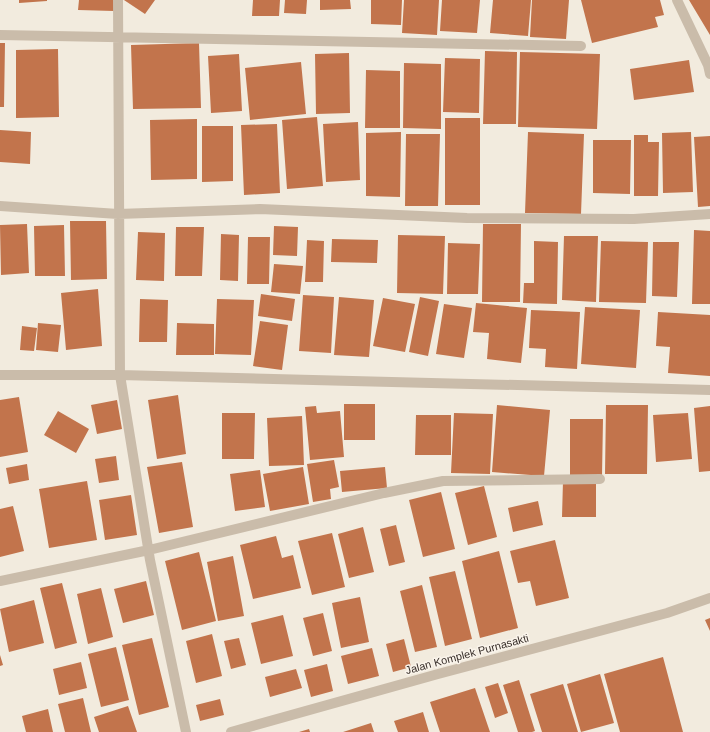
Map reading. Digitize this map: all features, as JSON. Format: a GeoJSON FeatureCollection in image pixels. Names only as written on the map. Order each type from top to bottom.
{"type":"FeatureCollection","features":[{"type":"Feature","properties":{"kind":"street"},"geometry":{"type":"LineString","coordinates":[[118,0],[120,375],[149,550],[186,732]]}},
{"type":"Feature","properties":{"kind":"street"},"geometry":{"type":"LineString","coordinates":[[677,0],[709,68]]}},
{"type":"Feature","properties":{"kind":"street"},"geometry":{"type":"LineString","coordinates":[[0,35],[581,46]]}},
{"type":"Feature","properties":{"kind":"street"},"geometry":{"type":"LineString","coordinates":[[0,206],[118,214],[260,209],[467,218],[634,218],[710,214]]}},
{"type":"Feature","properties":{"kind":"street"},"geometry":{"type":"LineString","coordinates":[[0,375],[120,375],[710,390]]}},
{"type":"Feature","properties":{"kind":"street"},"geometry":{"type":"LineString","coordinates":[[0,581],[149,550],[384,493],[443,482],[600,479]]}},
{"type":"Feature","properties":{"kind":"street","name":"Jalan Komplek Purnasakti"},"geometry":{"type":"LineString","coordinates":[[231,732],[438,674],[667,613],[710,598]]}},
{"type":"Feature","properties":{"kind":"building"},"geometry":{"type":"Polygon","coordinates":[[[19,0],[47,0],[47,1],[19,3],[19,0]]]}},
{"type":"Feature","properties":{"kind":"building"},"geometry":{"type":"Polygon","coordinates":[[[79,0],[114,0],[114,11],[78,10],[79,0]]]}},
{"type":"Feature","properties":{"kind":"building"},"geometry":{"type":"Polygon","coordinates":[[[124,0],[155,0],[145,14],[124,0]]]}},
{"type":"Feature","properties":{"kind":"building"},"geometry":{"type":"Polygon","coordinates":[[[253,0],[280,0],[279,16],[252,16],[253,0]]]}},
{"type":"Feature","properties":{"kind":"building"},"geometry":{"type":"Polygon","coordinates":[[[285,0],[307,0],[306,14],[284,13],[285,0]]]}},
{"type":"Feature","properties":{"kind":"building"},"geometry":{"type":"Polygon","coordinates":[[[320,0],[350,0],[351,9],[320,10],[320,0]]]}},
{"type":"Feature","properties":{"kind":"building"},"geometry":{"type":"Polygon","coordinates":[[[371,0],[402,0],[401,25],[371,24],[371,0]]]}},
{"type":"Feature","properties":{"kind":"building"},"geometry":{"type":"Polygon","coordinates":[[[404,0],[439,0],[437,35],[402,33],[404,0]]]}},
{"type":"Feature","properties":{"kind":"building"},"geometry":{"type":"Polygon","coordinates":[[[442,0],[480,0],[477,33],[440,31],[442,0]]]}},
{"type":"Feature","properties":{"kind":"building"},"geometry":{"type":"Polygon","coordinates":[[[493,0],[531,0],[528,36],[490,33],[493,0]]]}},
{"type":"Feature","properties":{"kind":"building"},"geometry":{"type":"Polygon","coordinates":[[[532,0],[569,0],[566,39],[530,37],[532,0]]]}},
{"type":"Feature","properties":{"kind":"building"},"geometry":{"type":"Polygon","coordinates":[[[581,0],[660,0],[664,15],[655,17],[658,27],[592,43],[581,0]]]}},
{"type":"Feature","properties":{"kind":"building"},"geometry":{"type":"Polygon","coordinates":[[[689,0],[710,0],[710,35],[689,0]]]}},
{"type":"Feature","properties":{"kind":"building"},"geometry":{"type":"Polygon","coordinates":[[[0,43],[5,43],[4,107],[0,107],[0,43]]]}},
{"type":"Feature","properties":{"kind":"building"},"geometry":{"type":"Polygon","coordinates":[[[199,43],[201,108],[133,109],[131,45],[199,43]]]}},
{"type":"Feature","properties":{"kind":"building"},"geometry":{"type":"Polygon","coordinates":[[[58,49],[59,117],[16,118],[16,50],[58,49]]]}},
{"type":"Feature","properties":{"kind":"building"},"geometry":{"type":"Polygon","coordinates":[[[485,51],[517,52],[516,124],[483,124],[485,51]]]}},
{"type":"Feature","properties":{"kind":"building"},"geometry":{"type":"Polygon","coordinates":[[[520,52],[600,54],[597,129],[518,127],[520,52]]]}},
{"type":"Feature","properties":{"kind":"building"},"geometry":{"type":"Polygon","coordinates":[[[349,53],[350,113],[316,114],[315,54],[349,53]]]}},
{"type":"Feature","properties":{"kind":"building"},"geometry":{"type":"Polygon","coordinates":[[[239,54],[242,111],[211,113],[208,56],[239,54]]]}},
{"type":"Feature","properties":{"kind":"building"},"geometry":{"type":"Polygon","coordinates":[[[445,58],[480,59],[479,113],[443,112],[445,58]]]}},
{"type":"Feature","properties":{"kind":"building"},"geometry":{"type":"Polygon","coordinates":[[[689,60],[694,92],[634,100],[630,69],[689,60]]]}},
{"type":"Feature","properties":{"kind":"building"},"geometry":{"type":"Polygon","coordinates":[[[301,62],[306,114],[250,120],[245,68],[301,62]]]}},
{"type":"Feature","properties":{"kind":"building"},"geometry":{"type":"Polygon","coordinates":[[[404,63],[441,64],[441,129],[403,128],[404,63]]]}},
{"type":"Feature","properties":{"kind":"building"},"geometry":{"type":"Polygon","coordinates":[[[366,70],[400,71],[400,128],[365,128],[366,70]]]}},
{"type":"Feature","properties":{"kind":"building"},"geometry":{"type":"Polygon","coordinates":[[[317,117],[323,186],[287,189],[282,120],[317,117]]]}},
{"type":"Feature","properties":{"kind":"building"},"geometry":{"type":"Polygon","coordinates":[[[445,118],[480,118],[480,205],[445,205],[445,118]]]}},
{"type":"Feature","properties":{"kind":"building"},"geometry":{"type":"Polygon","coordinates":[[[197,119],[197,179],[151,180],[150,120],[197,119]]]}},
{"type":"Feature","properties":{"kind":"building"},"geometry":{"type":"Polygon","coordinates":[[[358,122],[360,180],[326,182],[323,124],[358,122]]]}},
{"type":"Feature","properties":{"kind":"building"},"geometry":{"type":"Polygon","coordinates":[[[277,124],[280,193],[244,195],[241,125],[277,124]]]}},
{"type":"Feature","properties":{"kind":"building"},"geometry":{"type":"Polygon","coordinates":[[[202,126],[233,126],[233,181],[202,182],[202,126]]]}},
{"type":"Feature","properties":{"kind":"building"},"geometry":{"type":"Polygon","coordinates":[[[0,130],[31,132],[30,164],[0,162],[0,130]]]}},
{"type":"Feature","properties":{"kind":"building"},"geometry":{"type":"Polygon","coordinates":[[[401,132],[400,197],[366,196],[366,133],[401,132]]]}},
{"type":"Feature","properties":{"kind":"building"},"geometry":{"type":"Polygon","coordinates":[[[528,132],[584,134],[581,214],[525,213],[528,132]]]}},
{"type":"Feature","properties":{"kind":"building"},"geometry":{"type":"Polygon","coordinates":[[[691,132],[693,192],[663,193],[662,133],[691,132]]]}},
{"type":"Feature","properties":{"kind":"building"},"geometry":{"type":"Polygon","coordinates":[[[406,134],[440,134],[438,206],[405,206],[406,134]]]}},
{"type":"Feature","properties":{"kind":"building"},"geometry":{"type":"Polygon","coordinates":[[[634,135],[648,135],[648,142],[659,142],[658,196],[634,196],[634,135]]]}},
{"type":"Feature","properties":{"kind":"building"},"geometry":{"type":"Polygon","coordinates":[[[710,136],[710,206],[698,207],[694,137],[710,136]]]}},
{"type":"Feature","properties":{"kind":"building"},"geometry":{"type":"Polygon","coordinates":[[[593,140],[631,140],[630,194],[593,193],[593,140]]]}},
{"type":"Feature","properties":{"kind":"building"},"geometry":{"type":"Polygon","coordinates":[[[70,221],[106,221],[107,279],[71,280],[70,221]]]}},
{"type":"Feature","properties":{"kind":"building"},"geometry":{"type":"Polygon","coordinates":[[[27,224],[29,273],[1,275],[0,225],[27,224]]]}},
{"type":"Feature","properties":{"kind":"building"},"geometry":{"type":"Polygon","coordinates":[[[483,224],[521,224],[520,302],[482,302],[483,224]]]}},
{"type":"Feature","properties":{"kind":"building"},"geometry":{"type":"Polygon","coordinates":[[[64,225],[65,276],[35,276],[34,226],[64,225]]]}},
{"type":"Feature","properties":{"kind":"building"},"geometry":{"type":"Polygon","coordinates":[[[274,226],[298,227],[297,256],[273,255],[274,226]]]}},
{"type":"Feature","properties":{"kind":"building"},"geometry":{"type":"Polygon","coordinates":[[[176,227],[204,227],[202,276],[175,276],[176,227]]]}},
{"type":"Feature","properties":{"kind":"building"},"geometry":{"type":"Polygon","coordinates":[[[694,230],[710,231],[710,304],[692,304],[694,230]]]}},
{"type":"Feature","properties":{"kind":"building"},"geometry":{"type":"Polygon","coordinates":[[[138,232],[165,233],[164,281],[136,280],[138,232]]]}},
{"type":"Feature","properties":{"kind":"building"},"geometry":{"type":"Polygon","coordinates":[[[221,234],[239,235],[238,281],[220,280],[221,234]]]}},
{"type":"Feature","properties":{"kind":"building"},"geometry":{"type":"Polygon","coordinates":[[[398,235],[445,236],[443,294],[397,293],[398,235]]]}},
{"type":"Feature","properties":{"kind":"building"},"geometry":{"type":"Polygon","coordinates":[[[564,236],[598,236],[596,302],[562,300],[564,236]]]}},
{"type":"Feature","properties":{"kind":"building"},"geometry":{"type":"Polygon","coordinates":[[[248,237],[270,237],[269,284],[247,284],[248,237]]]}},
{"type":"Feature","properties":{"kind":"building"},"geometry":{"type":"Polygon","coordinates":[[[332,239],[378,240],[377,263],[331,262],[332,239]]]}},
{"type":"Feature","properties":{"kind":"building"},"geometry":{"type":"Polygon","coordinates":[[[307,240],[324,241],[323,282],[305,282],[307,240]]]}},
{"type":"Feature","properties":{"kind":"building"},"geometry":{"type":"Polygon","coordinates":[[[534,241],[558,242],[557,304],[523,303],[524,283],[534,283],[534,241]]]}},
{"type":"Feature","properties":{"kind":"building"},"geometry":{"type":"Polygon","coordinates":[[[601,241],[648,242],[646,303],[599,302],[601,241]]]}},
{"type":"Feature","properties":{"kind":"building"},"geometry":{"type":"Polygon","coordinates":[[[653,242],[679,242],[677,297],[652,296],[653,242]]]}},
{"type":"Feature","properties":{"kind":"building"},"geometry":{"type":"Polygon","coordinates":[[[448,243],[480,244],[478,294],[447,294],[448,243]]]}},
{"type":"Feature","properties":{"kind":"building"},"geometry":{"type":"Polygon","coordinates":[[[274,264],[303,266],[300,294],[271,292],[274,264]]]}},
{"type":"Feature","properties":{"kind":"building"},"geometry":{"type":"Polygon","coordinates":[[[98,289],[102,346],[66,350],[61,293],[98,289]]]}},
{"type":"Feature","properties":{"kind":"building"},"geometry":{"type":"Polygon","coordinates":[[[261,294],[295,299],[292,321],[258,316],[261,294]]]}},
{"type":"Feature","properties":{"kind":"building"},"geometry":{"type":"Polygon","coordinates":[[[303,295],[334,297],[331,353],[299,351],[303,295]]]}},
{"type":"Feature","properties":{"kind":"building"},"geometry":{"type":"Polygon","coordinates":[[[339,297],[374,300],[369,357],[334,355],[339,297]]]}},
{"type":"Feature","properties":{"kind":"building"},"geometry":{"type":"Polygon","coordinates":[[[420,297],[439,301],[428,356],[409,352],[420,297]]]}},
{"type":"Feature","properties":{"kind":"building"},"geometry":{"type":"Polygon","coordinates":[[[383,298],[415,304],[405,352],[373,346],[383,298]]]}},
{"type":"Feature","properties":{"kind":"building"},"geometry":{"type":"Polygon","coordinates":[[[140,299],[168,300],[167,342],[139,342],[140,299]]]}},
{"type":"Feature","properties":{"kind":"building"},"geometry":{"type":"Polygon","coordinates":[[[217,299],[254,300],[251,355],[215,354],[217,299]]]}},
{"type":"Feature","properties":{"kind":"building"},"geometry":{"type":"Polygon","coordinates":[[[476,303],[527,308],[521,363],[487,359],[489,333],[473,332],[476,303]]]}},
{"type":"Feature","properties":{"kind":"building"},"geometry":{"type":"Polygon","coordinates":[[[444,304],[472,308],[464,358],[436,354],[444,304]]]}},
{"type":"Feature","properties":{"kind":"building"},"geometry":{"type":"Polygon","coordinates":[[[585,307],[640,310],[636,368],[581,364],[585,307]]]}},
{"type":"Feature","properties":{"kind":"building"},"geometry":{"type":"Polygon","coordinates":[[[531,310],[580,312],[577,369],[545,367],[546,349],[529,348],[531,310]]]}},
{"type":"Feature","properties":{"kind":"building"},"geometry":{"type":"Polygon","coordinates":[[[658,312],[710,315],[710,376],[668,373],[670,347],[656,346],[658,312]]]}},
{"type":"Feature","properties":{"kind":"building"},"geometry":{"type":"Polygon","coordinates":[[[260,321],[288,325],[282,370],[253,366],[260,321]]]}},
{"type":"Feature","properties":{"kind":"building"},"geometry":{"type":"Polygon","coordinates":[[[38,323],[61,325],[58,352],[36,350],[38,323]]]}},
{"type":"Feature","properties":{"kind":"building"},"geometry":{"type":"Polygon","coordinates":[[[177,323],[214,324],[214,355],[176,355],[177,323]]]}},
{"type":"Feature","properties":{"kind":"building"},"geometry":{"type":"Polygon","coordinates":[[[22,326],[37,328],[34,351],[20,350],[22,326]]]}},
{"type":"Feature","properties":{"kind":"building"},"geometry":{"type":"Polygon","coordinates":[[[178,395],[186,454],[157,459],[148,400],[178,395]]]}},
{"type":"Feature","properties":{"kind":"building"},"geometry":{"type":"Polygon","coordinates":[[[19,397],[28,452],[0,457],[0,400],[19,397]]]}},
{"type":"Feature","properties":{"kind":"building"},"geometry":{"type":"Polygon","coordinates":[[[117,400],[122,429],[97,434],[91,405],[117,400]]]}},
{"type":"Feature","properties":{"kind":"building"},"geometry":{"type":"Polygon","coordinates":[[[344,404],[375,404],[375,440],[344,440],[344,404]]]}},
{"type":"Feature","properties":{"kind":"building"},"geometry":{"type":"Polygon","coordinates":[[[497,405],[550,410],[544,476],[492,472],[497,405]]]}},
{"type":"Feature","properties":{"kind":"building"},"geometry":{"type":"Polygon","coordinates":[[[606,405],[648,405],[647,474],[605,474],[606,405]]]}},
{"type":"Feature","properties":{"kind":"building"},"geometry":{"type":"Polygon","coordinates":[[[316,406],[317,413],[340,411],[344,457],[310,460],[305,407],[316,406]]]}},
{"type":"Feature","properties":{"kind":"building"},"geometry":{"type":"Polygon","coordinates":[[[710,406],[710,471],[699,472],[694,408],[710,406]]]}},
{"type":"Feature","properties":{"kind":"building"},"geometry":{"type":"Polygon","coordinates":[[[58,411],[89,429],[76,453],[44,435],[58,411]]]}},
{"type":"Feature","properties":{"kind":"building"},"geometry":{"type":"Polygon","coordinates":[[[222,413],[255,413],[254,459],[222,459],[222,413]]]}},
{"type":"Feature","properties":{"kind":"building"},"geometry":{"type":"Polygon","coordinates":[[[454,413],[493,414],[490,474],[451,473],[454,413]]]}},
{"type":"Feature","properties":{"kind":"building"},"geometry":{"type":"Polygon","coordinates":[[[688,413],[692,459],[656,462],[653,415],[688,413]]]}},
{"type":"Feature","properties":{"kind":"building"},"geometry":{"type":"Polygon","coordinates":[[[416,415],[451,415],[451,455],[415,455],[416,415]]]}},
{"type":"Feature","properties":{"kind":"building"},"geometry":{"type":"Polygon","coordinates":[[[302,416],[304,465],[269,466],[267,418],[302,416]]]}},
{"type":"Feature","properties":{"kind":"building"},"geometry":{"type":"Polygon","coordinates":[[[570,419],[603,419],[602,476],[570,476],[570,419]]]}},
{"type":"Feature","properties":{"kind":"building"},"geometry":{"type":"Polygon","coordinates":[[[116,456],[119,480],[99,483],[95,459],[116,456]]]}},
{"type":"Feature","properties":{"kind":"building"},"geometry":{"type":"Polygon","coordinates":[[[334,460],[339,487],[330,489],[331,499],[313,502],[307,464],[334,460]]]}},
{"type":"Feature","properties":{"kind":"building"},"geometry":{"type":"Polygon","coordinates":[[[182,462],[193,527],[159,533],[147,467],[182,462]]]}},
{"type":"Feature","properties":{"kind":"building"},"geometry":{"type":"Polygon","coordinates":[[[27,464],[29,480],[9,484],[6,468],[27,464]]]}},
{"type":"Feature","properties":{"kind":"building"},"geometry":{"type":"Polygon","coordinates":[[[303,467],[309,504],[270,511],[263,474],[303,467]]]}},
{"type":"Feature","properties":{"kind":"building"},"geometry":{"type":"Polygon","coordinates":[[[385,467],[387,488],[342,492],[340,471],[385,467]]]}},
{"type":"Feature","properties":{"kind":"building"},"geometry":{"type":"Polygon","coordinates":[[[260,470],[265,507],[235,511],[230,474],[260,470]]]}},
{"type":"Feature","properties":{"kind":"building"},"geometry":{"type":"Polygon","coordinates":[[[87,481],[97,540],[49,548],[39,489],[87,481]]]}},
{"type":"Feature","properties":{"kind":"building"},"geometry":{"type":"Polygon","coordinates":[[[563,481],[596,481],[596,517],[562,517],[563,481]]]}},
{"type":"Feature","properties":{"kind":"building"},"geometry":{"type":"Polygon","coordinates":[[[484,486],[497,537],[468,545],[455,493],[484,486]]]}},
{"type":"Feature","properties":{"kind":"building"},"geometry":{"type":"Polygon","coordinates":[[[441,492],[455,549],[423,557],[409,500],[441,492]]]}},
{"type":"Feature","properties":{"kind":"building"},"geometry":{"type":"Polygon","coordinates":[[[131,495],[137,535],[105,540],[99,500],[131,495]]]}},
{"type":"Feature","properties":{"kind":"building"},"geometry":{"type":"Polygon","coordinates":[[[538,501],[543,525],[513,532],[508,508],[538,501]]]}},
{"type":"Feature","properties":{"kind":"building"},"geometry":{"type":"Polygon","coordinates":[[[13,506],[24,551],[0,557],[0,509],[13,506]]]}},
{"type":"Feature","properties":{"kind":"building"},"geometry":{"type":"Polygon","coordinates":[[[396,525],[405,562],[389,566],[380,529],[396,525]]]}},
{"type":"Feature","properties":{"kind":"building"},"geometry":{"type":"Polygon","coordinates":[[[363,527],[374,572],[349,578],[338,534],[363,527]]]}},
{"type":"Feature","properties":{"kind":"building"},"geometry":{"type":"Polygon","coordinates":[[[332,533],[345,587],[312,595],[298,541],[332,533]]]}},
{"type":"Feature","properties":{"kind":"building"},"geometry":{"type":"Polygon","coordinates":[[[276,536],[282,558],[293,555],[301,588],[253,599],[240,545],[276,536]]]}},
{"type":"Feature","properties":{"kind":"building"},"geometry":{"type":"Polygon","coordinates":[[[555,540],[569,598],[536,606],[530,581],[518,583],[510,551],[555,540]]]}},
{"type":"Feature","properties":{"kind":"building"},"geometry":{"type":"Polygon","coordinates":[[[499,551],[518,628],[480,638],[462,561],[499,551]]]}},
{"type":"Feature","properties":{"kind":"building"},"geometry":{"type":"Polygon","coordinates":[[[199,552],[216,621],[182,630],[165,561],[199,552]]]}},
{"type":"Feature","properties":{"kind":"building"},"geometry":{"type":"Polygon","coordinates":[[[233,556],[244,616],[218,621],[207,562],[233,556]]]}},
{"type":"Feature","properties":{"kind":"building"},"geometry":{"type":"Polygon","coordinates":[[[455,571],[472,639],[445,646],[429,577],[455,571]]]}},
{"type":"Feature","properties":{"kind":"building"},"geometry":{"type":"Polygon","coordinates":[[[146,581],[154,615],[123,623],[114,589],[146,581]]]}},
{"type":"Feature","properties":{"kind":"building"},"geometry":{"type":"Polygon","coordinates":[[[62,583],[77,643],[55,649],[40,588],[62,583]]]}},
{"type":"Feature","properties":{"kind":"building"},"geometry":{"type":"Polygon","coordinates":[[[422,585],[437,647],[415,652],[400,591],[422,585]]]}},
{"type":"Feature","properties":{"kind":"building"},"geometry":{"type":"Polygon","coordinates":[[[101,588],[113,637],[88,644],[77,594],[101,588]]]}},
{"type":"Feature","properties":{"kind":"building"},"geometry":{"type":"Polygon","coordinates":[[[360,597],[369,642],[341,648],[332,603],[360,597]]]}},
{"type":"Feature","properties":{"kind":"building"},"geometry":{"type":"Polygon","coordinates":[[[34,600],[44,643],[9,652],[0,609],[34,600]]]}},
{"type":"Feature","properties":{"kind":"building"},"geometry":{"type":"Polygon","coordinates":[[[323,613],[332,651],[313,656],[303,618],[323,613]]]}},
{"type":"Feature","properties":{"kind":"building"},"geometry":{"type":"Polygon","coordinates":[[[283,615],[293,656],[261,664],[251,623],[283,615]]]}},
{"type":"Feature","properties":{"kind":"building"},"geometry":{"type":"Polygon","coordinates":[[[710,618],[710,631],[705,620],[710,618]]]}},
{"type":"Feature","properties":{"kind":"building"},"geometry":{"type":"Polygon","coordinates":[[[212,634],[222,676],[196,683],[186,641],[212,634]]]}},
{"type":"Feature","properties":{"kind":"building"},"geometry":{"type":"Polygon","coordinates":[[[152,638],[169,707],[139,715],[122,645],[152,638]]]}},
{"type":"Feature","properties":{"kind":"building"},"geometry":{"type":"Polygon","coordinates":[[[239,638],[246,665],[231,669],[224,641],[239,638]]]}},
{"type":"Feature","properties":{"kind":"building"},"geometry":{"type":"Polygon","coordinates":[[[404,639],[411,667],[393,672],[386,644],[404,639]]]}},
{"type":"Feature","properties":{"kind":"building"},"geometry":{"type":"Polygon","coordinates":[[[116,647],[129,700],[101,707],[88,654],[116,647]]]}},
{"type":"Feature","properties":{"kind":"building"},"geometry":{"type":"Polygon","coordinates":[[[372,648],[379,676],[348,684],[341,656],[372,648]]]}},
{"type":"Feature","properties":{"kind":"building"},"geometry":{"type":"Polygon","coordinates":[[[0,655],[3,665],[0,666],[0,655]]]}},
{"type":"Feature","properties":{"kind":"building"},"geometry":{"type":"Polygon","coordinates":[[[663,657],[683,732],[620,732],[604,674],[663,657]]]}},
{"type":"Feature","properties":{"kind":"building"},"geometry":{"type":"Polygon","coordinates":[[[81,662],[87,688],[59,695],[53,669],[81,662]]]}},
{"type":"Feature","properties":{"kind":"building"},"geometry":{"type":"Polygon","coordinates":[[[327,664],[333,691],[311,697],[304,670],[327,664]]]}},
{"type":"Feature","properties":{"kind":"building"},"geometry":{"type":"Polygon","coordinates":[[[296,669],[302,688],[270,697],[265,677],[296,669]]]}},
{"type":"Feature","properties":{"kind":"building"},"geometry":{"type":"Polygon","coordinates":[[[600,674],[614,723],[581,732],[567,684],[600,674]]]}},
{"type":"Feature","properties":{"kind":"building"},"geometry":{"type":"Polygon","coordinates":[[[519,680],[535,731],[532,732],[518,732],[503,685],[519,680]]]}},
{"type":"Feature","properties":{"kind":"building"},"geometry":{"type":"Polygon","coordinates":[[[498,683],[508,713],[495,718],[485,687],[498,683]]]}},
{"type":"Feature","properties":{"kind":"building"},"geometry":{"type":"Polygon","coordinates":[[[563,684],[578,732],[542,732],[530,694],[563,684]]]}},
{"type":"Feature","properties":{"kind":"building"},"geometry":{"type":"Polygon","coordinates":[[[475,688],[490,732],[440,732],[430,702],[475,688]]]}},
{"type":"Feature","properties":{"kind":"building"},"geometry":{"type":"Polygon","coordinates":[[[83,698],[91,732],[65,732],[58,704],[83,698]]]}},
{"type":"Feature","properties":{"kind":"building"},"geometry":{"type":"Polygon","coordinates":[[[220,699],[224,715],[200,721],[196,705],[220,699]]]}},
{"type":"Feature","properties":{"kind":"building"},"geometry":{"type":"Polygon","coordinates":[[[128,706],[137,732],[99,732],[94,717],[128,706]]]}},
{"type":"Feature","properties":{"kind":"building"},"geometry":{"type":"Polygon","coordinates":[[[48,709],[53,732],[26,732],[22,716],[48,709]]]}},
{"type":"Feature","properties":{"kind":"building"},"geometry":{"type":"Polygon","coordinates":[[[423,712],[429,732],[398,732],[394,721],[423,712]]]}},
{"type":"Feature","properties":{"kind":"building"},"geometry":{"type":"Polygon","coordinates":[[[371,723],[374,732],[343,732],[371,723]]]}},
{"type":"Feature","properties":{"kind":"building"},"geometry":{"type":"Polygon","coordinates":[[[309,729],[310,732],[299,732],[309,729]]]}}]}
